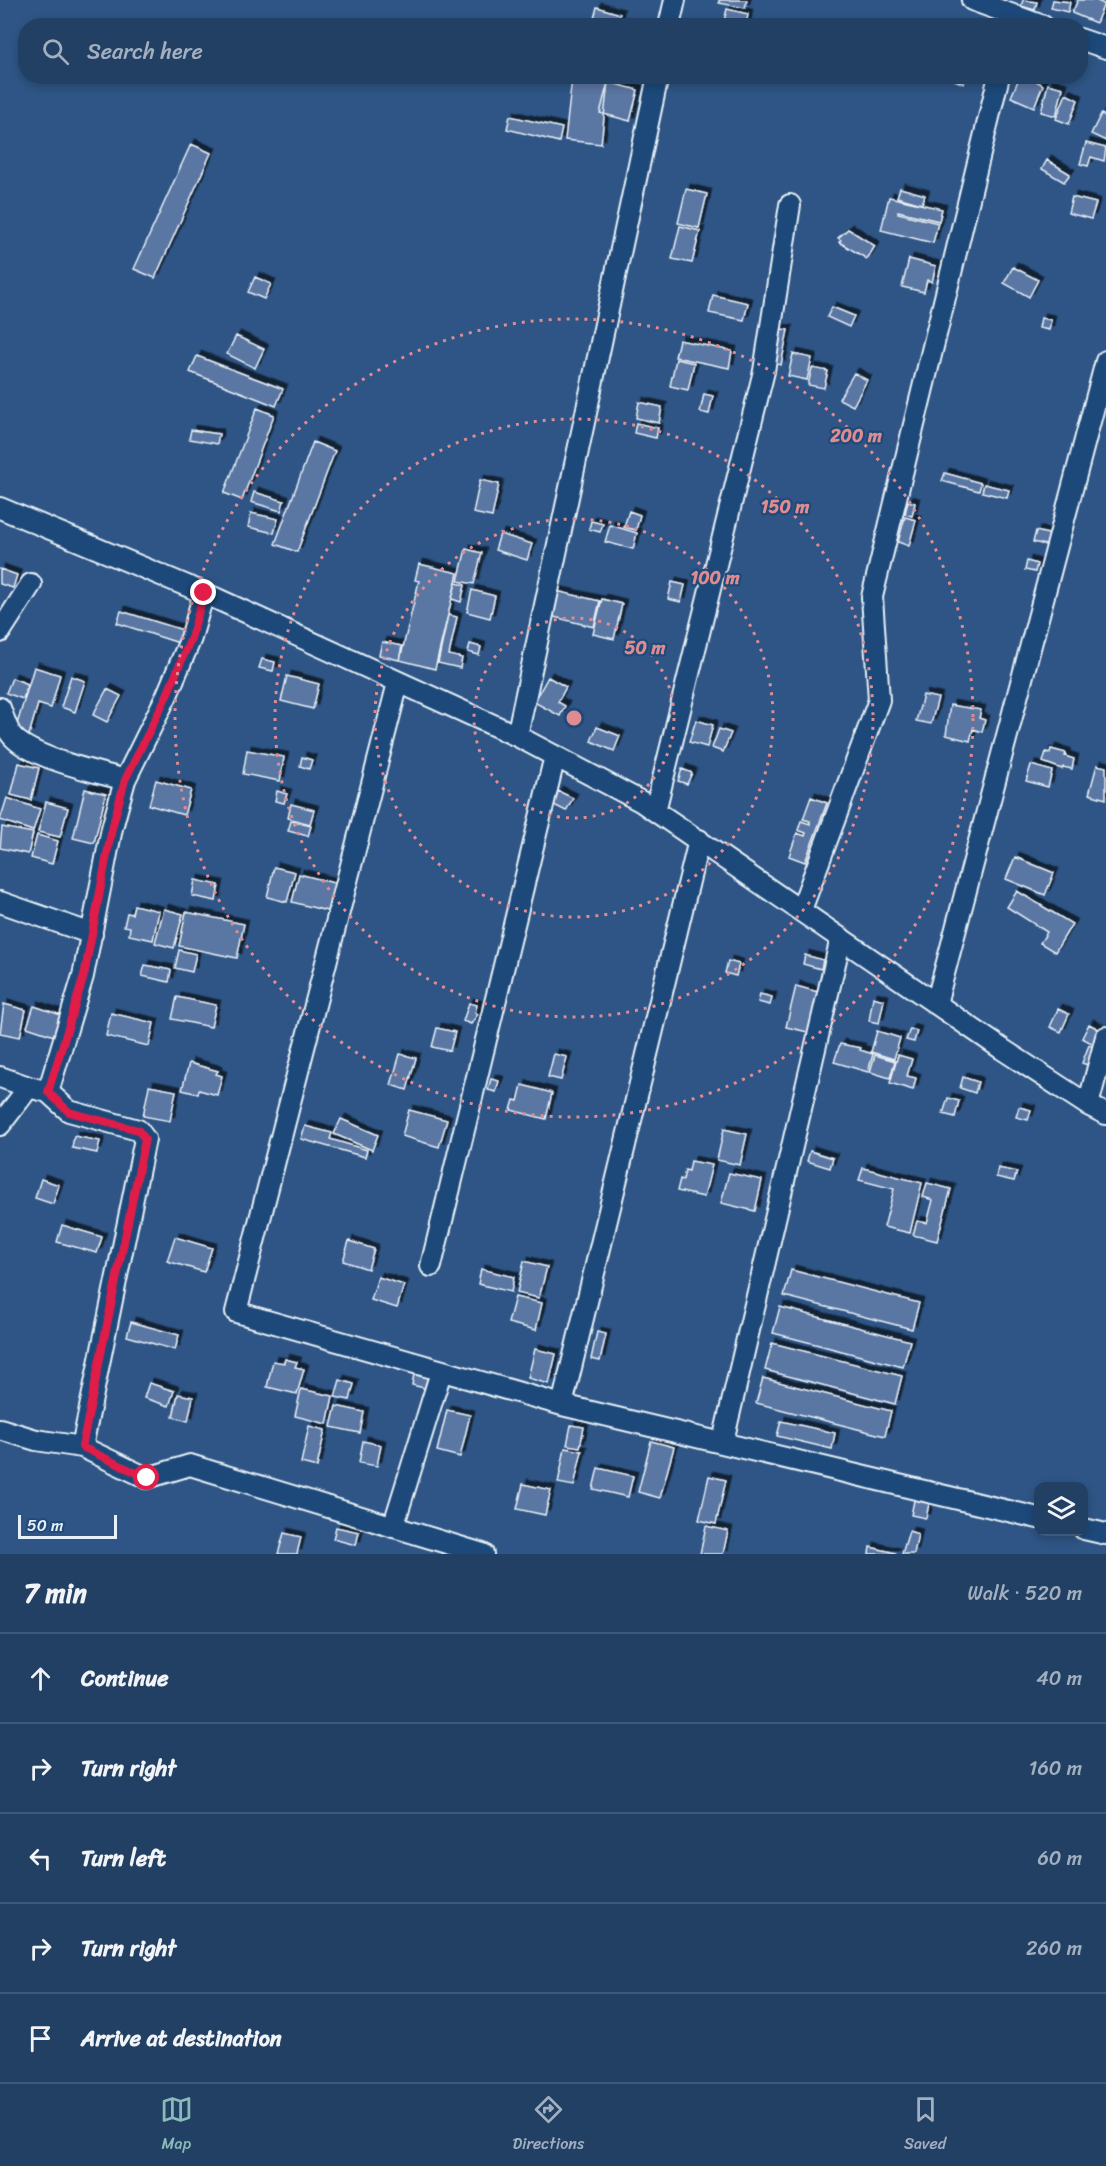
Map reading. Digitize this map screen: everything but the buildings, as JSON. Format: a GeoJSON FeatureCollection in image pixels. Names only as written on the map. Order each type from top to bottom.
{"type":"FeatureCollection","features":[{"type":"Feature","properties":{"kind":"street"},"geometry":{"type":"LineString","coordinates":[[671,18],[675,0]]}},
{"type":"Feature","properties":{"kind":"street"},"geometry":{"type":"LineString","coordinates":[[972,0],[1008,18]]}},
{"type":"Feature","properties":{"kind":"street"},"geometry":{"type":"LineString","coordinates":[[1088,42],[1106,48]]}},
{"type":"Feature","properties":{"kind":"street"},"geometry":{"type":"LineString","coordinates":[[517,736],[656,84]]}},
{"type":"Feature","properties":{"kind":"street"},"geometry":{"type":"LineString","coordinates":[[801,910],[879,699],[872,597],[997,84]]}},
{"type":"Feature","properties":{"kind":"street"},"geometry":{"type":"LineString","coordinates":[[655,811],[764,371],[790,205]]}},
{"type":"Feature","properties":{"kind":"street"},"geometry":{"type":"LineString","coordinates":[[936,1004],[1106,361]]}},
{"type":"Feature","properties":{"kind":"street"},"geometry":{"type":"LineString","coordinates":[[0,508],[204,593],[517,736],[555,756],[655,811],[936,1004],[1097,1110],[1106,1037]]}},
{"type":"Feature","properties":{"kind":"street"},"geometry":{"type":"LineString","coordinates":[[0,632],[31,584]]}},
{"type":"Feature","properties":{"kind":"street"},"geometry":{"type":"LineString","coordinates":[[0,1125],[38,1089],[84,976],[112,828],[125,780],[167,695],[191,638],[204,593]]}},
{"type":"Feature","properties":{"kind":"street"},"geometry":{"type":"LineString","coordinates":[[398,682],[236,1312],[562,1406],[723,1442],[1034,1517]]}},
{"type":"Feature","properties":{"kind":"street"},"geometry":{"type":"LineString","coordinates":[[0,708],[11,735],[47,758],[125,780]]}},
{"type":"Feature","properties":{"kind":"street"},"geometry":{"type":"LineString","coordinates":[[431,1266],[555,756]]}},
{"type":"Feature","properties":{"kind":"street"},"geometry":{"type":"LineString","coordinates":[[562,1406],[699,840]]}},
{"type":"Feature","properties":{"kind":"street"},"geometry":{"type":"LineString","coordinates":[[0,902],[92,934]]}},
{"type":"Feature","properties":{"kind":"street"},"geometry":{"type":"LineString","coordinates":[[723,1442],[841,938]]}},
{"type":"Feature","properties":{"kind":"street"},"geometry":{"type":"LineString","coordinates":[[0,1077],[38,1089],[69,1112],[138,1130],[145,1139],[82,1447]]}},
{"type":"Feature","properties":{"kind":"street"},"geometry":{"type":"LineString","coordinates":[[393,1527],[441,1372]]}},
{"type":"Feature","properties":{"kind":"street"},"geometry":{"type":"LineString","coordinates":[[0,1429],[36,1440],[82,1447],[147,1478],[190,1466],[483,1554]]}},
{"type":"Feature","properties":{"kind":"street"},"geometry":{"type":"LineString","coordinates":[[1088,1530],[1106,1534]]}},
{"type":"Feature","properties":{"kind":"route"},"geometry":{"type":"LineString","coordinates":[[147,1478],[82,1447],[145,1139],[143,1133],[138,1130],[103,1123],[69,1112],[48,1092],[84,976],[112,828],[125,780],[167,695],[191,638],[204,593]]}}]}
